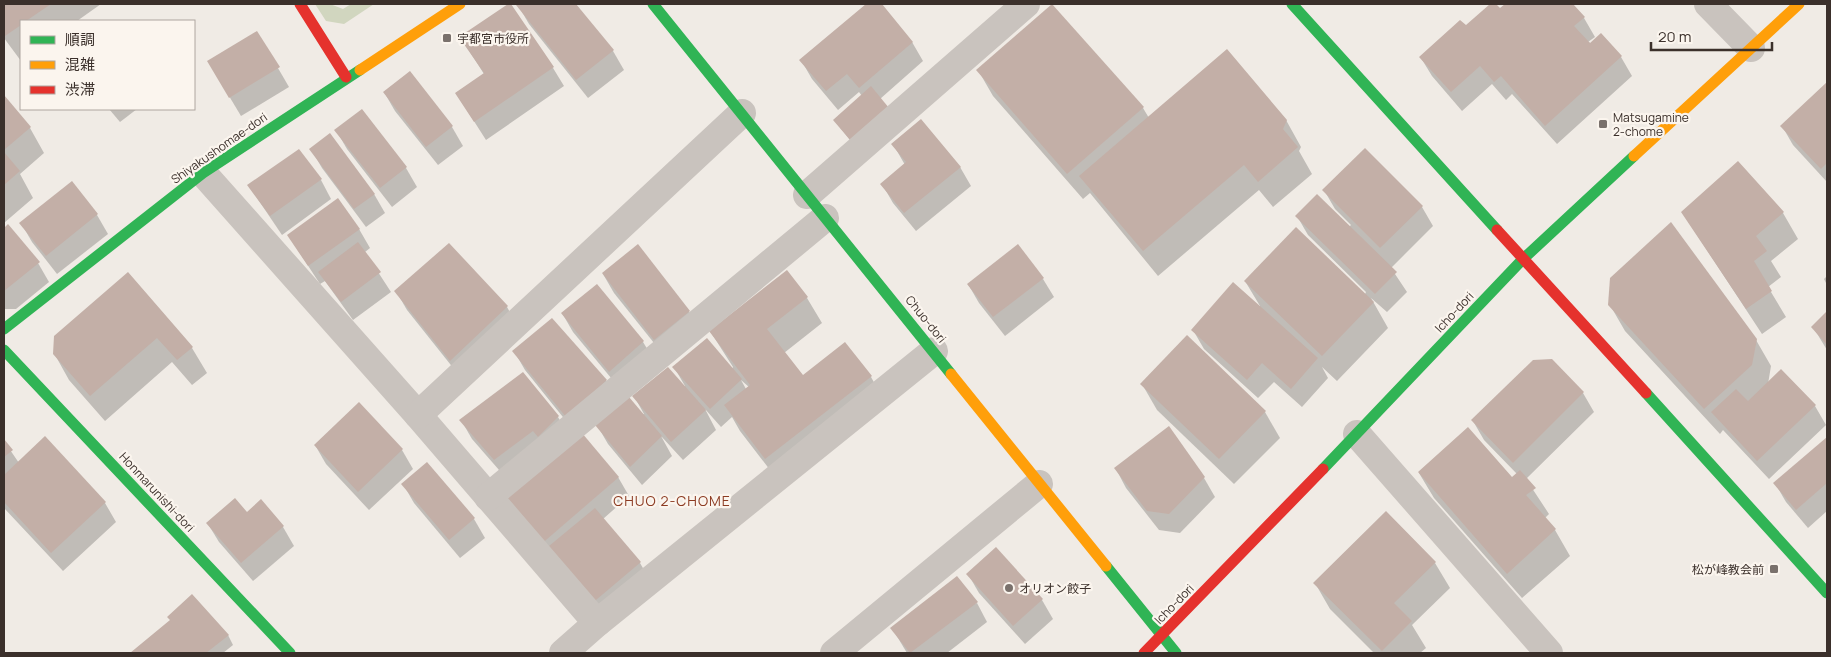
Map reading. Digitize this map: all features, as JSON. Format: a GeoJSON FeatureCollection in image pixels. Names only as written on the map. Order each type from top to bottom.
{"type":"FeatureCollection","features":[{"type":"Feature","properties":{"kind":"street"},"geometry":{"type":"LineString","coordinates":[[300,4],[346,78]]}},
{"type":"Feature","properties":{"kind":"street","name":"Shiyakushomae-dori"},"geometry":{"type":"LineString","coordinates":[[4,329],[203,173],[460,4]]}},
{"type":"Feature","properties":{"kind":"street","name":"Chuo-dori"},"geometry":{"type":"LineString","coordinates":[[652,4],[742,113],[1176,653]]}},
{"type":"Feature","properties":{"kind":"street"},"geometry":{"type":"LineString","coordinates":[[807,195],[1026,4]]}},
{"type":"Feature","properties":{"kind":"street"},"geometry":{"type":"LineString","coordinates":[[1292,4],[1522,260],[1827,593]]}},
{"type":"Feature","properties":{"kind":"street"},"geometry":{"type":"LineString","coordinates":[[1708,4],[1751,48]]}},
{"type":"Feature","properties":{"kind":"street","name":"Icho-dori"},"geometry":{"type":"LineString","coordinates":[[1144,653],[1357,434],[1522,260],[1799,4]]}},
{"type":"Feature","properties":{"kind":"street"},"geometry":{"type":"LineString","coordinates":[[418,415],[742,113]]}},
{"type":"Feature","properties":{"kind":"street"},"geometry":{"type":"LineString","coordinates":[[203,173],[418,415],[597,623]]}},
{"type":"Feature","properties":{"kind":"street"},"geometry":{"type":"LineString","coordinates":[[488,496],[825,218]]}},
{"type":"Feature","properties":{"kind":"street","name":"Honmarunishi-dori"},"geometry":{"type":"LineString","coordinates":[[4,350],[290,653]]}},
{"type":"Feature","properties":{"kind":"street"},"geometry":{"type":"LineString","coordinates":[[563,653],[597,623],[934,351]]}},
{"type":"Feature","properties":{"kind":"street"},"geometry":{"type":"LineString","coordinates":[[1357,434],[1549,653]]}},
{"type":"Feature","properties":{"kind":"street"},"geometry":{"type":"LineString","coordinates":[[834,653],[1039,484]]}},
{"type":"Feature","properties":{"kind":"green space"},"geometry":{"type":"Polygon","coordinates":[[[315,4],[330,4],[343,9],[351,4],[374,4],[344,24],[326,21],[315,4]]]}},
{"type":"Feature","properties":{"kind":"building"},"geometry":{"type":"Polygon","coordinates":[[[4,4],[51,4],[27,20],[20,20],[20,26],[5,36],[4,4]]]}},
{"type":"Feature","properties":{"kind":"building"},"geometry":{"type":"Polygon","coordinates":[[[508,4],[511,4],[554,67],[474,122],[455,93],[484,73],[459,37],[508,4]]]}},
{"type":"Feature","properties":{"kind":"building"},"geometry":{"type":"Polygon","coordinates":[[[576,4],[614,50],[576,80],[516,5],[576,4]]]}},
{"type":"Feature","properties":{"kind":"building"},"geometry":{"type":"Polygon","coordinates":[[[866,4],[882,4],[913,42],[859,88],[847,74],[826,91],[799,60],[866,4]]]}},
{"type":"Feature","properties":{"kind":"building"},"geometry":{"type":"Polygon","coordinates":[[[1052,4],[1144,107],[1067,174],[976,70],[1052,4]]]}},
{"type":"Feature","properties":{"kind":"building"},"geometry":{"type":"Polygon","coordinates":[[[1490,4],[1496,4],[1500,8],[1505,4],[1573,4],[1585,17],[1574,26],[1590,43],[1601,33],[1622,56],[1545,126],[1501,76],[1494,82],[1480,66],[1451,92],[1419,57],[1460,20],[1466,25],[1490,4]]]}},
{"type":"Feature","properties":{"kind":"building"},"geometry":{"type":"Polygon","coordinates":[[[257,31],[280,67],[229,98],[207,61],[257,31]]]}},
{"type":"Feature","properties":{"kind":"building"},"geometry":{"type":"Polygon","coordinates":[[[1227,49],[1287,120],[1283,129],[1298,147],[1258,182],[1244,165],[1143,251],[1079,176],[1227,49]]]}},
{"type":"Feature","properties":{"kind":"building"},"geometry":{"type":"Polygon","coordinates":[[[410,71],[453,126],[426,147],[383,92],[410,71]]]}},
{"type":"Feature","properties":{"kind":"building"},"geometry":{"type":"Polygon","coordinates":[[[1827,82],[1827,163],[1821,169],[1780,126],[1827,82]]]}},
{"type":"Feature","properties":{"kind":"building"},"geometry":{"type":"Polygon","coordinates":[[[871,86],[889,108],[851,141],[833,120],[871,86]]]}},
{"type":"Feature","properties":{"kind":"building"},"geometry":{"type":"Polygon","coordinates":[[[4,95],[31,127],[4,150],[4,95]]]}},
{"type":"Feature","properties":{"kind":"building"},"geometry":{"type":"Polygon","coordinates":[[[362,109],[407,167],[380,188],[334,130],[362,109]]]}},
{"type":"Feature","properties":{"kind":"building"},"geometry":{"type":"Polygon","coordinates":[[[921,119],[961,167],[904,213],[880,184],[906,162],[891,144],[921,119]]]}},
{"type":"Feature","properties":{"kind":"building"},"geometry":{"type":"Polygon","coordinates":[[[330,133],[375,194],[354,209],[309,149],[330,133]]]}},
{"type":"Feature","properties":{"kind":"building"},"geometry":{"type":"Polygon","coordinates":[[[1365,148],[1423,206],[1380,248],[1322,190],[1365,148]]]}},
{"type":"Feature","properties":{"kind":"building"},"geometry":{"type":"Polygon","coordinates":[[[299,149],[322,179],[270,216],[247,185],[299,149]]]}},
{"type":"Feature","properties":{"kind":"building"},"geometry":{"type":"Polygon","coordinates":[[[4,152],[20,171],[4,185],[4,152]]]}},
{"type":"Feature","properties":{"kind":"building"},"geometry":{"type":"Polygon","coordinates":[[[1738,161],[1784,212],[1756,236],[1767,251],[1754,261],[1772,291],[1746,309],[1681,212],[1738,161]]]}},
{"type":"Feature","properties":{"kind":"building"},"geometry":{"type":"Polygon","coordinates":[[[72,181],[98,214],[46,256],[19,223],[72,181]]]}},
{"type":"Feature","properties":{"kind":"building"},"geometry":{"type":"Polygon","coordinates":[[[1317,194],[1397,272],[1375,294],[1295,216],[1317,194]]]}},
{"type":"Feature","properties":{"kind":"building"},"geometry":{"type":"Polygon","coordinates":[[[338,198],[360,229],[308,266],[287,235],[338,198]]]}},
{"type":"Feature","properties":{"kind":"building"},"geometry":{"type":"Polygon","coordinates":[[[1671,222],[1757,339],[1752,365],[1704,409],[1608,305],[1610,278],[1671,222]]]}},
{"type":"Feature","properties":{"kind":"building"},"geometry":{"type":"Polygon","coordinates":[[[8,224],[40,262],[4,291],[4,228],[8,224]]]}},
{"type":"Feature","properties":{"kind":"building"},"geometry":{"type":"Polygon","coordinates":[[[1296,227],[1374,302],[1322,356],[1244,281],[1296,227]]]}},
{"type":"Feature","properties":{"kind":"building"},"geometry":{"type":"Polygon","coordinates":[[[358,242],[381,272],[341,302],[318,272],[358,242]]]}},
{"type":"Feature","properties":{"kind":"building"},"geometry":{"type":"Polygon","coordinates":[[[449,243],[508,306],[450,361],[394,291],[449,243]]]}},
{"type":"Feature","properties":{"kind":"building"},"geometry":{"type":"Polygon","coordinates":[[[638,244],[690,311],[654,340],[602,273],[638,244]]]}},
{"type":"Feature","properties":{"kind":"building"},"geometry":{"type":"Polygon","coordinates":[[[1018,244],[1044,278],[993,317],[967,284],[1018,244]]]}},
{"type":"Feature","properties":{"kind":"building"},"geometry":{"type":"Polygon","coordinates":[[[787,270],[808,297],[767,329],[803,375],[845,342],[872,376],[765,459],[724,405],[750,385],[709,331],[787,270]]]}},
{"type":"Feature","properties":{"kind":"building"},"geometry":{"type":"Polygon","coordinates":[[[128,272],[193,347],[177,360],[157,338],[90,396],[53,354],[54,336],[128,272]]]}},
{"type":"Feature","properties":{"kind":"building"},"geometry":{"type":"Polygon","coordinates":[[[1233,282],[1318,358],[1291,389],[1262,363],[1247,380],[1191,330],[1233,282]]]}},
{"type":"Feature","properties":{"kind":"building"},"geometry":{"type":"Polygon","coordinates":[[[597,284],[644,341],[609,372],[561,313],[597,284]]]}},
{"type":"Feature","properties":{"kind":"building"},"geometry":{"type":"Polygon","coordinates":[[[1827,311],[1827,345],[1811,327],[1827,311]]]}},
{"type":"Feature","properties":{"kind":"building"},"geometry":{"type":"Polygon","coordinates":[[[552,318],[607,380],[566,417],[512,351],[552,318]]]}},
{"type":"Feature","properties":{"kind":"building"},"geometry":{"type":"Polygon","coordinates":[[[1187,335],[1266,411],[1219,459],[1140,384],[1187,335]]]}},
{"type":"Feature","properties":{"kind":"building"},"geometry":{"type":"Polygon","coordinates":[[[707,338],[742,379],[710,409],[672,367],[707,338]]]}},
{"type":"Feature","properties":{"kind":"building"},"geometry":{"type":"Polygon","coordinates":[[[1552,359],[1584,392],[1513,463],[1471,420],[1533,360],[1552,359]]]}},
{"type":"Feature","properties":{"kind":"building"},"geometry":{"type":"Polygon","coordinates":[[[668,367],[706,410],[671,442],[632,396],[668,367]]]}},
{"type":"Feature","properties":{"kind":"building"},"geometry":{"type":"Polygon","coordinates":[[[1781,369],[1816,405],[1757,461],[1711,412],[1736,389],[1748,401],[1781,369]]]}},
{"type":"Feature","properties":{"kind":"building"},"geometry":{"type":"Polygon","coordinates":[[[523,372],[559,416],[538,437],[533,431],[494,460],[459,420],[523,372]]]}},
{"type":"Feature","properties":{"kind":"building"},"geometry":{"type":"Polygon","coordinates":[[[629,397],[662,436],[630,467],[595,425],[629,397]]]}},
{"type":"Feature","properties":{"kind":"building"},"geometry":{"type":"Polygon","coordinates":[[[359,402],[403,449],[358,492],[314,445],[359,402]]]}},
{"type":"Feature","properties":{"kind":"building"},"geometry":{"type":"Polygon","coordinates":[[[1169,426],[1205,477],[1169,514],[1147,511],[1114,468],[1169,426]]]}},
{"type":"Feature","properties":{"kind":"building"},"geometry":{"type":"Polygon","coordinates":[[[1468,427],[1512,477],[1520,470],[1536,488],[1526,495],[1556,529],[1507,574],[1418,472],[1468,427]]]}},
{"type":"Feature","properties":{"kind":"building"},"geometry":{"type":"Polygon","coordinates":[[[582,433],[619,477],[539,546],[501,503],[582,433]]]}},
{"type":"Feature","properties":{"kind":"building"},"geometry":{"type":"Polygon","coordinates":[[[45,436],[106,502],[51,553],[4,502],[4,475],[45,436]]]}},
{"type":"Feature","properties":{"kind":"building"},"geometry":{"type":"Polygon","coordinates":[[[1827,437],[1827,483],[1796,510],[1773,483],[1827,437]]]}},
{"type":"Feature","properties":{"kind":"building"},"geometry":{"type":"Polygon","coordinates":[[[4,439],[13,450],[4,457],[4,439]]]}},
{"type":"Feature","properties":{"kind":"building"},"geometry":{"type":"Polygon","coordinates":[[[427,462],[475,518],[449,540],[401,484],[427,462]]]}},
{"type":"Feature","properties":{"kind":"building"},"geometry":{"type":"Polygon","coordinates":[[[235,498],[247,512],[261,499],[284,526],[241,563],[206,523],[235,498]]]}},
{"type":"Feature","properties":{"kind":"building"},"geometry":{"type":"Polygon","coordinates":[[[595,508],[641,562],[590,605],[543,551],[595,508]]]}},
{"type":"Feature","properties":{"kind":"building"},"geometry":{"type":"Polygon","coordinates":[[[1386,511],[1436,562],[1394,603],[1412,621],[1382,651],[1313,583],[1386,511]]]}},
{"type":"Feature","properties":{"kind":"building"},"geometry":{"type":"Polygon","coordinates":[[[996,547],[1043,599],[1013,626],[966,574],[996,547]]]}},
{"type":"Feature","properties":{"kind":"building"},"geometry":{"type":"Polygon","coordinates":[[[957,576],[978,602],[910,653],[890,628],[957,576]]]}},
{"type":"Feature","properties":{"kind":"building"},"geometry":{"type":"Polygon","coordinates":[[[192,594],[229,635],[206,653],[130,653],[170,620],[167,617],[192,594]]]}},
{"type":"Feature","properties":{"kind":"traffic: fast"},"geometry":{"type":"LineString","coordinates":[[653,4],[951,374]]}},
{"type":"Feature","properties":{"kind":"traffic: fast"},"geometry":{"type":"LineString","coordinates":[[1292,4],[1497,230]]}},
{"type":"Feature","properties":{"kind":"traffic: fast"},"geometry":{"type":"LineString","coordinates":[[4,329],[203,173],[360,70]]}},
{"type":"Feature","properties":{"kind":"traffic: fast"},"geometry":{"type":"LineString","coordinates":[[1323,469],[1522,260],[1634,156]]}},
{"type":"Feature","properties":{"kind":"traffic: fast"},"geometry":{"type":"LineString","coordinates":[[4,350],[290,653]]}},
{"type":"Feature","properties":{"kind":"traffic: fast"},"geometry":{"type":"LineString","coordinates":[[1646,393],[1827,593]]}},
{"type":"Feature","properties":{"kind":"traffic: fast"},"geometry":{"type":"LineString","coordinates":[[1106,566],[1176,653]]}},
{"type":"Feature","properties":{"kind":"traffic: slow"},"geometry":{"type":"LineString","coordinates":[[360,70],[460,4]]}},
{"type":"Feature","properties":{"kind":"traffic: slow"},"geometry":{"type":"LineString","coordinates":[[1634,156],[1799,4]]}},
{"type":"Feature","properties":{"kind":"traffic: slow"},"geometry":{"type":"LineString","coordinates":[[951,374],[1106,566]]}},
{"type":"Feature","properties":{"kind":"traffic: jam"},"geometry":{"type":"LineString","coordinates":[[300,4],[346,77]]}},
{"type":"Feature","properties":{"kind":"traffic: jam"},"geometry":{"type":"LineString","coordinates":[[1497,230],[1646,393]]}},
{"type":"Feature","properties":{"kind":"traffic: jam"},"geometry":{"type":"LineString","coordinates":[[1144,653],[1323,469]]}},
{"type":"Feature","properties":{"kind":"place","name":"宇都宮市役所"},"geometry":{"type":"Point","coordinates":[447,38]}},
{"type":"Feature","properties":{"kind":"place","name":"Matsugamine 2-chome"},"geometry":{"type":"Point","coordinates":[1603,124]}},
{"type":"Feature","properties":{"kind":"place","name":"松が峰教会前"},"geometry":{"type":"Point","coordinates":[1774,569]}},
{"type":"Feature","properties":{"kind":"place","name":"オリオン餃子"},"geometry":{"type":"Point","coordinates":[1009,588]}},
{"type":"Feature","properties":{"kind":"district","name":"CHUO 2-CHOME"},"geometry":{"type":"Point","coordinates":[672,500]}}]}
